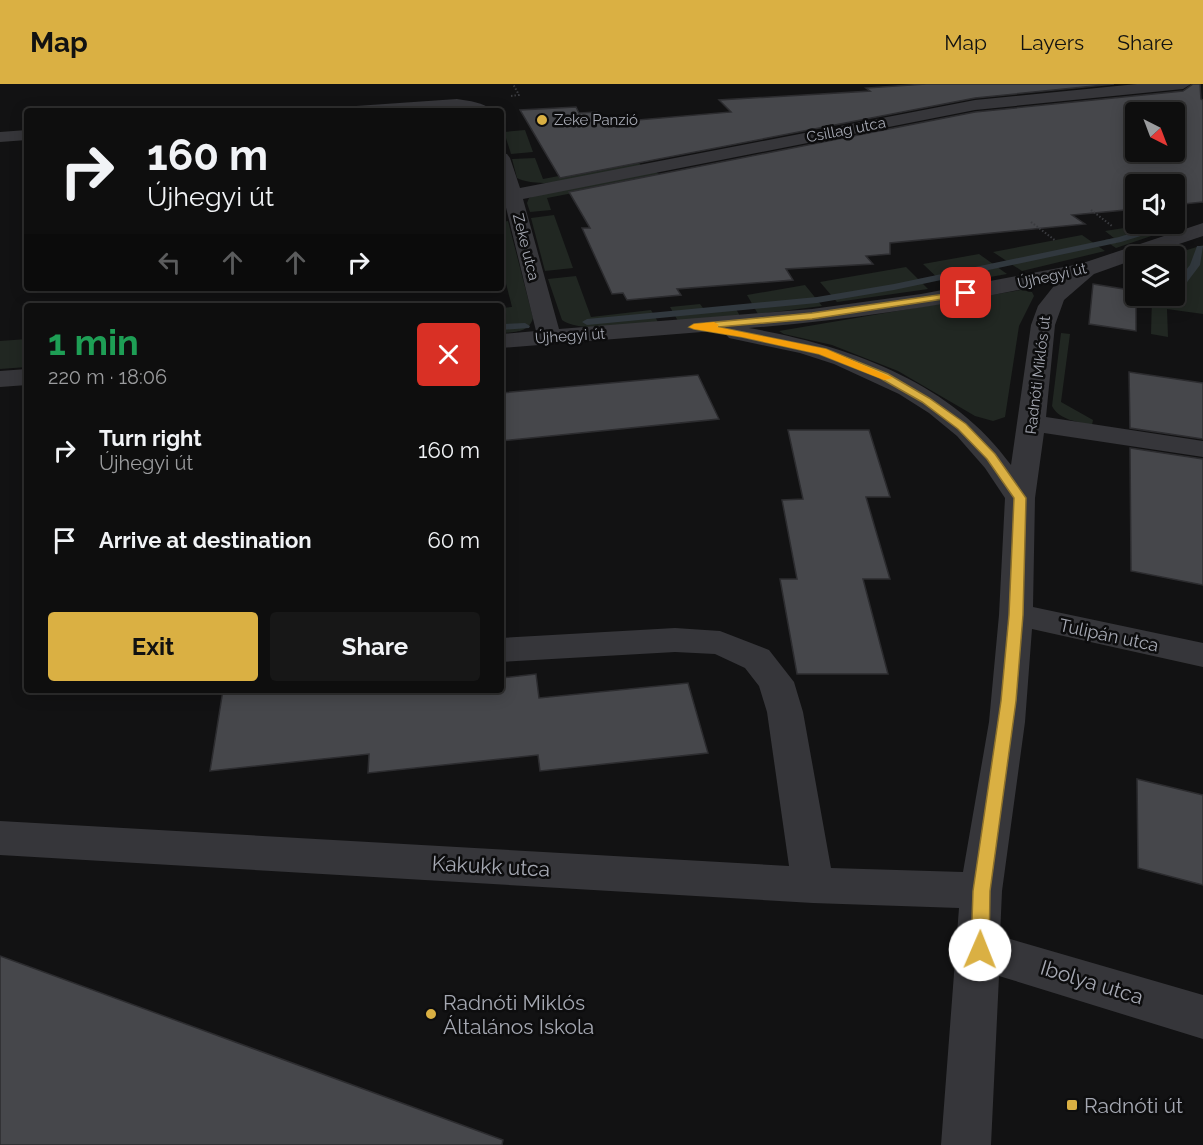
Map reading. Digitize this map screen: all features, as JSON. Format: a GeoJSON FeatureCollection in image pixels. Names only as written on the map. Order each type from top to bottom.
{"type":"FeatureCollection","features":[{"type":"Feature","properties":{"kind":"street","name":"Csillag utca"},"geometry":{"type":"LineString","coordinates":[[513,195],[975,105],[1182,84]]}},
{"type":"Feature","properties":{"kind":"street"},"geometry":{"type":"LineString","coordinates":[[394,108],[444,104],[476,108]]}},
{"type":"Feature","properties":{"kind":"street"},"geometry":{"type":"LineString","coordinates":[[0,137],[24,135]]}},
{"type":"Feature","properties":{"kind":"street","name":"Zeke utca"},"geometry":{"type":"LineString","coordinates":[[504,167],[549,337]]}},
{"type":"Feature","properties":{"kind":"street","name":"Újhegyi út"},"geometry":{"type":"LineString","coordinates":[[504,340],[694,327],[812,316],[921,301],[1008,286],[1086,269],[1203,229]]}},
{"type":"Feature","properties":{"kind":"street","name":"Radnóti Miklós út"},"geometry":{"type":"LineString","coordinates":[[966,1145],[980,950],[981,891],[1006,722],[1016,615],[1020,498],[1032,423],[1045,311],[1055,294],[1086,269]]}},
{"type":"Feature","properties":{"kind":"street"},"geometry":{"type":"LineString","coordinates":[[694,327],[742,334],[822,351],[884,376],[926,400],[962,426],[991,457],[1020,498]]}},
{"type":"Feature","properties":{"kind":"street"},"geometry":{"type":"LineString","coordinates":[[0,379],[24,376]]}},
{"type":"Feature","properties":{"kind":"street"},"geometry":{"type":"LineString","coordinates":[[1032,423],[1203,449]]}},
{"type":"Feature","properties":{"kind":"street","name":"Tulipán utca"},"geometry":{"type":"LineString","coordinates":[[1016,615],[1203,655]]}},
{"type":"Feature","properties":{"kind":"street"},"geometry":{"type":"LineString","coordinates":[[504,650],[675,640],[720,643],[757,659],[776,682],[785,712],[813,885]]}},
{"type":"Feature","properties":{"kind":"street","name":"Kakukk utca"},"geometry":{"type":"LineString","coordinates":[[0,838],[813,885],[981,891]]}},
{"type":"Feature","properties":{"kind":"street","name":"Ibolya utca"},"geometry":{"type":"LineString","coordinates":[[980,950],[1203,1017]]}},
{"type":"Feature","properties":{"kind":"path"},"geometry":{"type":"LineString","coordinates":[[513,84],[519,95]]}},
{"type":"Feature","properties":{"kind":"path"},"geometry":{"type":"LineString","coordinates":[[1091,210],[1118,229]]}},
{"type":"Feature","properties":{"kind":"path"},"geometry":{"type":"LineString","coordinates":[[1031,222],[1062,245]]}},
{"type":"Feature","properties":{"kind":"shaded area"},"geometry":{"type":"Polygon","coordinates":[[[525,130],[533,152],[511,154],[504,132],[525,130]]]}},
{"type":"Feature","properties":{"kind":"shaded area"},"geometry":{"type":"Polygon","coordinates":[[[535,158],[543,179],[638,161],[641,166],[560,182],[529,182],[517,178],[512,159],[535,158]]]}},
{"type":"Feature","properties":{"kind":"shaded area"},"geometry":{"type":"Polygon","coordinates":[[[656,172],[662,176],[547,198],[551,210],[530,212],[527,203],[529,198],[537,195],[656,172]]]}},
{"type":"Feature","properties":{"kind":"shaded area"},"geometry":{"type":"Polygon","coordinates":[[[554,215],[573,268],[545,271],[531,218],[554,215]]]}},
{"type":"Feature","properties":{"kind":"shaded area"},"geometry":{"type":"Polygon","coordinates":[[[508,221],[533,318],[525,329],[504,333],[504,308],[512,307],[504,276],[504,222],[508,221]]]}},
{"type":"Feature","properties":{"kind":"shaded area"},"geometry":{"type":"Polygon","coordinates":[[[1125,228],[1125,234],[1157,234],[1116,248],[1104,240],[1114,238],[1105,231],[1125,228]]]}},
{"type":"Feature","properties":{"kind":"shaded area"},"geometry":{"type":"Polygon","coordinates":[[[1082,235],[1105,251],[1022,271],[993,252],[1082,235]]]}},
{"type":"Feature","properties":{"kind":"shaded area"},"geometry":{"type":"Polygon","coordinates":[[[1203,245],[1203,314],[1167,309],[1168,337],[1151,334],[1152,306],[1185,306],[1185,251],[1203,245]]]}},
{"type":"Feature","properties":{"kind":"shaded area"},"geometry":{"type":"Polygon","coordinates":[[[979,254],[1007,274],[945,285],[923,264],[979,254]]]}},
{"type":"Feature","properties":{"kind":"shaded area"},"geometry":{"type":"Polygon","coordinates":[[[906,267],[928,289],[837,302],[820,282],[906,267]]]}},
{"type":"Feature","properties":{"kind":"shaded area"},"geometry":{"type":"Polygon","coordinates":[[[576,276],[591,317],[651,310],[658,322],[582,327],[562,320],[548,279],[576,276]]]}},
{"type":"Feature","properties":{"kind":"shaded area"},"geometry":{"type":"Polygon","coordinates":[[[805,285],[822,306],[758,314],[747,295],[805,285]]]}},
{"type":"Feature","properties":{"kind":"shaded area"},"geometry":{"type":"Polygon","coordinates":[[[1021,290],[1032,292],[1034,296],[1019,326],[1005,417],[993,421],[975,416],[898,371],[832,345],[779,331],[1021,290]]]}},
{"type":"Feature","properties":{"kind":"shaded area"},"geometry":{"type":"Polygon","coordinates":[[[700,304],[706,312],[736,309],[740,316],[678,321],[670,307],[700,304]]]}},
{"type":"Feature","properties":{"kind":"shaded area"},"geometry":{"type":"Polygon","coordinates":[[[1061,333],[1070,334],[1061,402],[1093,420],[1092,425],[1064,417],[1052,406],[1061,333]]]}},
{"type":"Feature","properties":{"kind":"shaded area"},"geometry":{"type":"Polygon","coordinates":[[[24,339],[24,367],[0,369],[0,341],[24,339]]]}},
{"type":"Feature","properties":{"kind":"building"},"geometry":{"type":"Polygon","coordinates":[[[926,84],[1114,84],[975,98],[560,178],[520,110],[576,107],[579,113],[597,112],[603,123],[731,112],[719,100],[870,91],[866,88],[926,84]]]}},
{"type":"Feature","properties":{"kind":"building"},"geometry":{"type":"Polygon","coordinates":[[[1193,84],[1200,84],[1203,100],[1203,202],[1185,204],[1185,174],[1125,174],[1125,210],[1072,215],[1085,224],[890,243],[890,254],[866,256],[873,264],[786,269],[793,280],[677,289],[681,295],[627,300],[623,293],[612,294],[582,228],[590,228],[569,192],[975,112],[1183,91],[1193,84]]]}},
{"type":"Feature","properties":{"kind":"building"},"geometry":{"type":"Polygon","coordinates":[[[1093,284],[1125,289],[1125,306],[1136,306],[1136,331],[1089,324],[1093,284]]]}},
{"type":"Feature","properties":{"kind":"building"},"geometry":{"type":"Polygon","coordinates":[[[1129,372],[1203,383],[1203,439],[1130,428],[1129,372]]]}},
{"type":"Feature","properties":{"kind":"building"},"geometry":{"type":"Polygon","coordinates":[[[698,375],[719,419],[504,441],[504,393],[698,375]]]}},
{"type":"Feature","properties":{"kind":"building"},"geometry":{"type":"Polygon","coordinates":[[[788,430],[869,430],[890,497],[866,497],[890,579],[863,579],[888,674],[797,674],[780,579],[797,579],[782,500],[803,499],[788,430]]]}},
{"type":"Feature","properties":{"kind":"building"},"geometry":{"type":"Polygon","coordinates":[[[1130,448],[1203,459],[1203,585],[1131,571],[1130,448]]]}},
{"type":"Feature","properties":{"kind":"building"},"geometry":{"type":"Polygon","coordinates":[[[536,674],[539,698],[688,683],[708,753],[540,771],[538,755],[368,773],[369,754],[210,771],[223,693],[504,693],[504,678],[536,674]]]}},
{"type":"Feature","properties":{"kind":"building"},"geometry":{"type":"Polygon","coordinates":[[[1137,779],[1203,795],[1203,885],[1138,868],[1137,779]]]}},
{"type":"Feature","properties":{"kind":"building"},"geometry":{"type":"Polygon","coordinates":[[[0,956],[503,1140],[502,1145],[0,1145],[0,956]]]}},
{"type":"Feature","properties":{"kind":"waterway"},"geometry":{"type":"LineString","coordinates":[[587,322],[817,300],[894,287],[1138,234]]}},
{"type":"Feature","properties":{"kind":"waterway"},"geometry":{"type":"LineString","coordinates":[[1185,278],[1195,265],[1200,248]]}},
{"type":"Feature","properties":{"kind":"waterway"},"geometry":{"type":"LineString","coordinates":[[504,327],[525,326]]}},
{"type":"Feature","properties":{"kind":"slow traffic"},"geometry":{"type":"LineString","coordinates":[[714,325],[694,327],[742,334],[822,351],[888,378]]}},
{"type":"Feature","properties":{"kind":"place","name":"Zeke Panzió"},"geometry":{"type":"Point","coordinates":[542,120]}},
{"type":"Feature","properties":{"kind":"place","name":"Radnóti Miklós Általános Iskola"},"geometry":{"type":"Point","coordinates":[431,1014]}},
{"type":"Feature","properties":{"kind":"place","name":"Radnóti út"},"geometry":{"type":"Point","coordinates":[1072,1105]}},
{"type":"Feature","properties":{"kind":"route"},"geometry":{"type":"LineString","coordinates":[[966,293],[812,316],[694,327],[742,334],[822,351],[884,376],[926,400],[962,426],[991,457],[1020,498],[1016,615],[1006,722],[981,891],[980,950]]}}]}
